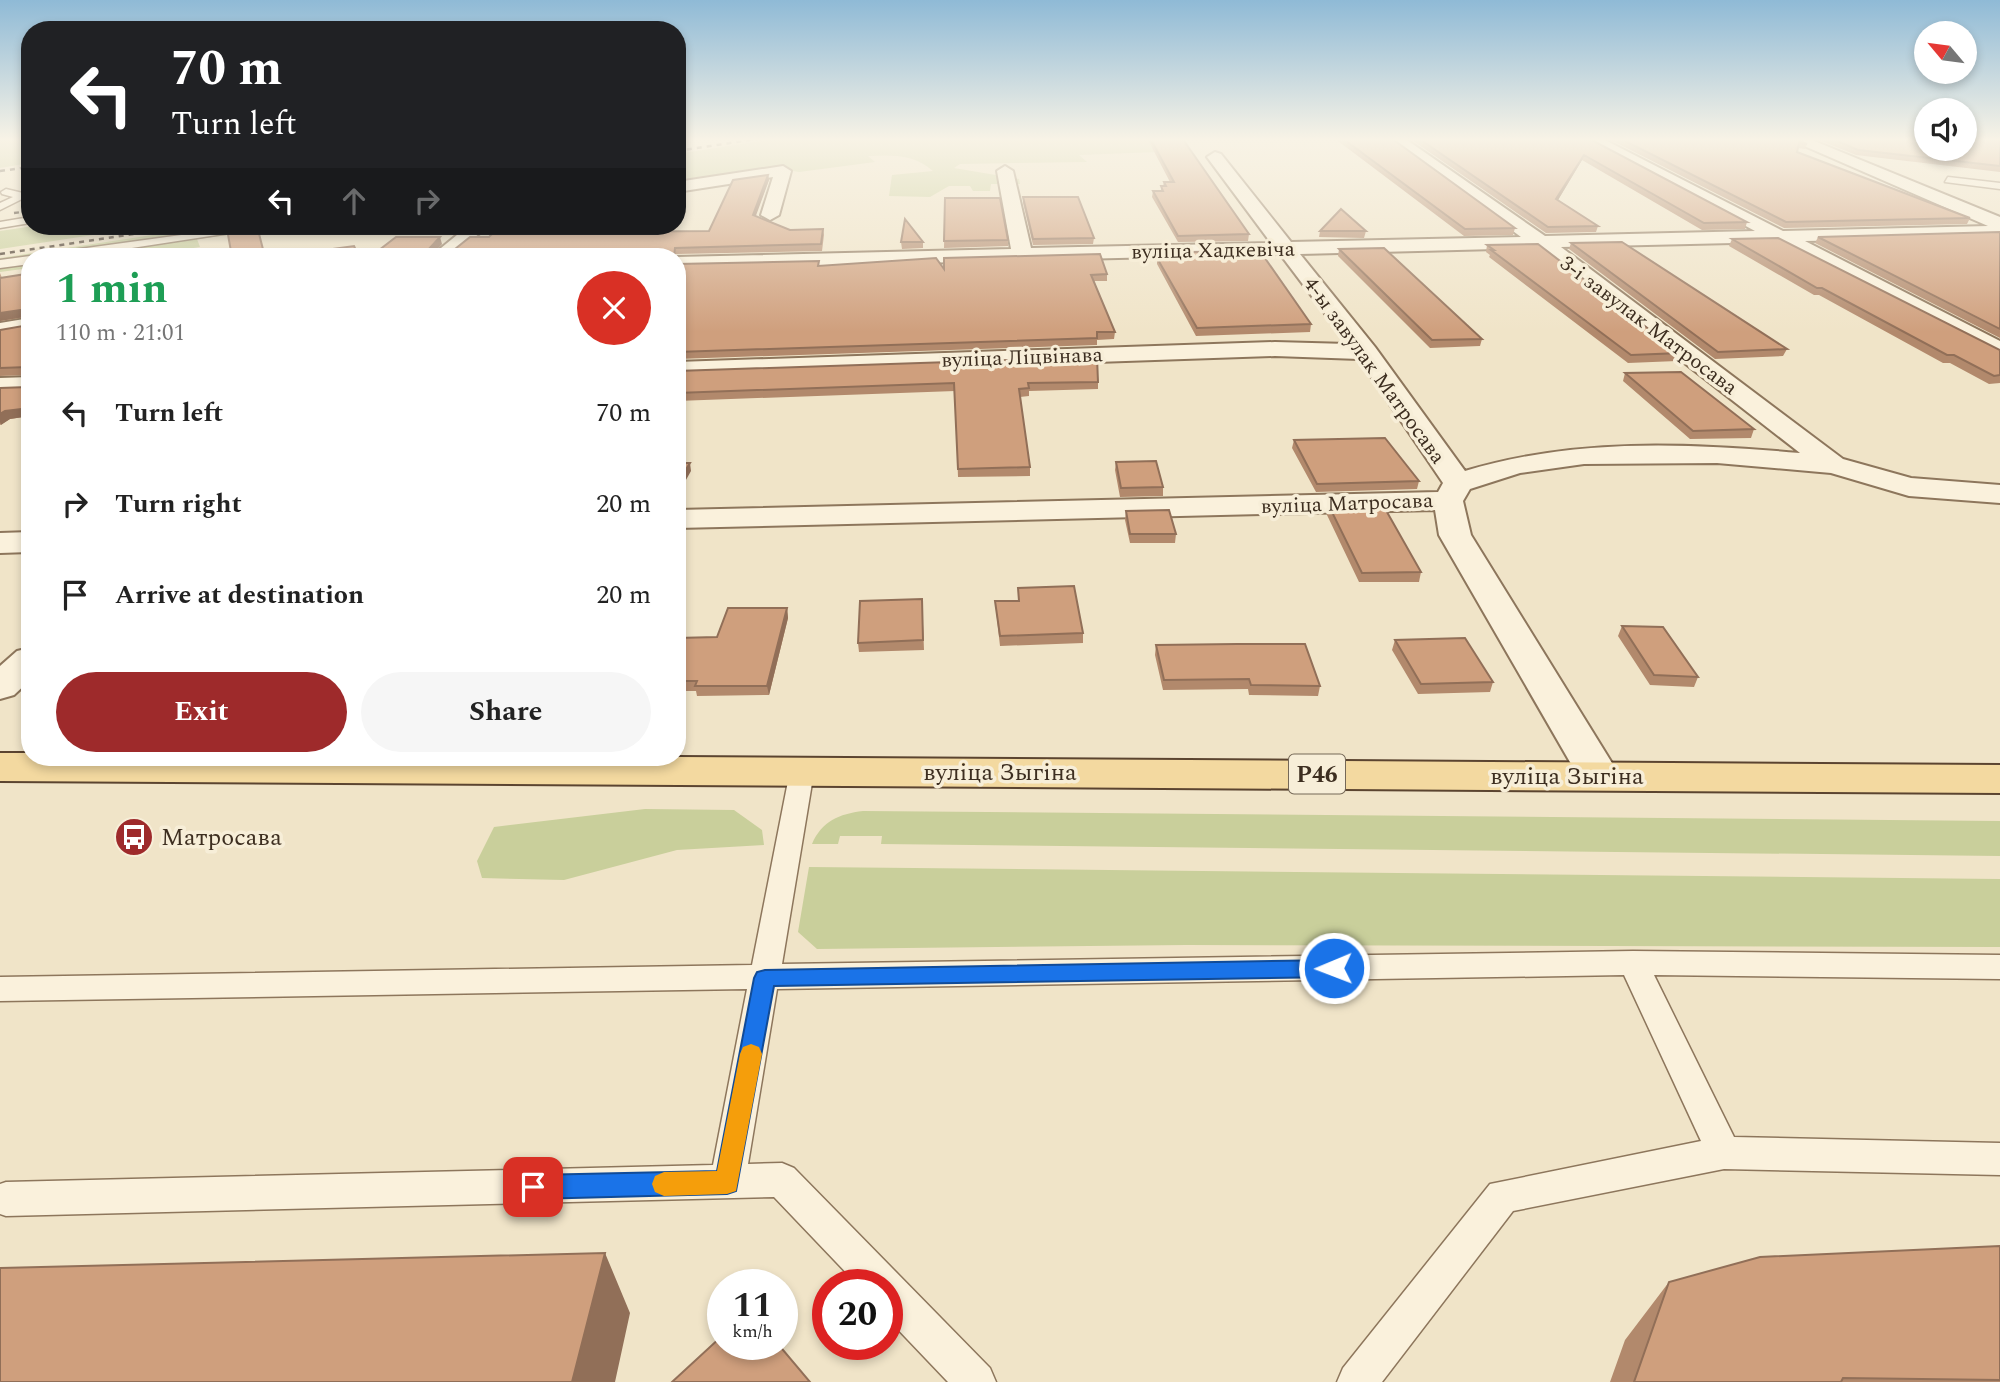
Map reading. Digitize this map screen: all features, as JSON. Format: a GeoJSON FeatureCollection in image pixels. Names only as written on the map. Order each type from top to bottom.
{"type":"FeatureCollection","features":[{"type":"Feature","properties":{"kind":"main road","name":"вуліца Зыгіна"},"geometry":{"type":"LineString","coordinates":[[0,767],[2000,779]]}},
{"type":"Feature","properties":{"kind":"street"},"geometry":{"type":"LineString","coordinates":[[770,215],[775,202]]}},
{"type":"Feature","properties":{"kind":"street"},"geometry":{"type":"LineString","coordinates":[[1012,202],[1022,254]]}},
{"type":"Feature","properties":{"kind":"street","name":"4-ы завулак Матросава"},"geometry":{"type":"LineString","coordinates":[[1250,202],[1366,352],[1453,492],[1455,535],[1599,776]]}},
{"type":"Feature","properties":{"kind":"street","name":"3-і завулак Матросава"},"geometry":{"type":"LineString","coordinates":[[1485,202],[1541,242],[1833,466]]}},
{"type":"Feature","properties":{"kind":"street"},"geometry":{"type":"LineString","coordinates":[[1713,202],[2000,350]]}},
{"type":"Feature","properties":{"kind":"street"},"geometry":{"type":"LineString","coordinates":[[1948,202],[2000,224]]}},
{"type":"Feature","properties":{"kind":"street","name":"вуліца Хадкевіча"},"geometry":{"type":"LineString","coordinates":[[686,262],[2000,231]]}},
{"type":"Feature","properties":{"kind":"street"},"geometry":{"type":"LineString","coordinates":[[451,248],[468,235]]}},
{"type":"Feature","properties":{"kind":"street"},"geometry":{"type":"LineString","coordinates":[[0,330],[21,326]]}},
{"type":"Feature","properties":{"kind":"street","name":"вуліца Ліцвінава"},"geometry":{"type":"LineString","coordinates":[[686,369],[1275,349],[1366,352]]}},
{"type":"Feature","properties":{"kind":"street"},"geometry":{"type":"LineString","coordinates":[[0,386],[21,386]]}},
{"type":"Feature","properties":{"kind":"street","name":"вуліца Матросава"},"geometry":{"type":"LineString","coordinates":[[686,519],[1453,492],[1516,466],[1584,455],[1717,454],[1833,466],[1909,487],[2000,494]]}},
{"type":"Feature","properties":{"kind":"street"},"geometry":{"type":"LineString","coordinates":[[0,543],[21,542]]}},
{"type":"Feature","properties":{"kind":"street"},"geometry":{"type":"LineString","coordinates":[[0,687],[21,667]]}},
{"type":"Feature","properties":{"kind":"lane"},"geometry":{"type":"LineString","coordinates":[[0,207],[18,202]]}},
{"type":"Feature","properties":{"kind":"lane"},"geometry":{"type":"LineString","coordinates":[[0,225],[21,222]]}},
{"type":"Feature","properties":{"kind":"lane"},"geometry":{"type":"LineString","coordinates":[[114,248],[206,235]]}},
{"type":"Feature","properties":{"kind":"lane"},"geometry":{"type":"LineString","coordinates":[[0,264],[21,261]]}},
{"type":"Feature","properties":{"kind":"lane"},"geometry":{"type":"LineString","coordinates":[[727,1183],[802,771]]}},
{"type":"Feature","properties":{"kind":"lane"},"geometry":{"type":"LineString","coordinates":[[1633,963],[1724,1153]]}},
{"type":"Feature","properties":{"kind":"lane"},"geometry":{"type":"LineString","coordinates":[[0,989],[1633,963],[2000,967]]}},
{"type":"Feature","properties":{"kind":"lane"},"geometry":{"type":"LineString","coordinates":[[1357,1382],[1503,1196],[1724,1153],[2000,1159]]}},
{"type":"Feature","properties":{"kind":"lane"},"geometry":{"type":"LineString","coordinates":[[6,1199],[782,1180],[868,1269]]}},
{"type":"Feature","properties":{"kind":"lane"},"geometry":{"type":"LineString","coordinates":[[903,1307],[976,1382]]}},
{"type":"Feature","properties":{"kind":"green space"},"geometry":{"type":"Polygon","coordinates":[[[21,228],[21,235],[93,235],[0,249],[0,231],[21,228]]]}},
{"type":"Feature","properties":{"kind":"green space"},"geometry":{"type":"Polygon","coordinates":[[[152,235],[228,235],[197,239],[200,247],[193,248],[66,248],[152,235]]]}},
{"type":"Feature","properties":{"kind":"green space"},"geometry":{"type":"Polygon","coordinates":[[[21,255],[21,269],[0,272],[0,258],[21,255]]]}},
{"type":"Feature","properties":{"kind":"green space"},"geometry":{"type":"Polygon","coordinates":[[[645,809],[734,810],[762,830],[764,845],[677,850],[564,880],[482,878],[477,861],[494,827],[645,809]]]}},
{"type":"Feature","properties":{"kind":"green space"},"geometry":{"type":"Polygon","coordinates":[[[863,811],[2000,821],[2000,856],[881,844],[882,836],[840,836],[838,844],[812,844],[832,820],[863,811]]]}},
{"type":"Feature","properties":{"kind":"green space"},"geometry":{"type":"Polygon","coordinates":[[[809,867],[2000,879],[2000,947],[1186,945],[817,949],[798,932],[809,867]]]}},
{"type":"Feature","properties":{"kind":"building"},"geometry":{"type":"Polygon","coordinates":[[[722,202],[758,202],[753,215],[790,230],[823,229],[821,244],[675,248],[456,248],[470,237],[491,235],[686,235],[686,231],[709,231],[722,202]]]}},
{"type":"Feature","properties":{"kind":"building"},"geometry":{"type":"Polygon","coordinates":[[[945,202],[1001,202],[1008,240],[944,241],[945,202]]]}},
{"type":"Feature","properties":{"kind":"building"},"geometry":{"type":"Polygon","coordinates":[[[1024,202],[1080,202],[1094,238],[1033,239],[1024,202]]]}},
{"type":"Feature","properties":{"kind":"building"},"geometry":{"type":"Polygon","coordinates":[[[1159,202],[1227,202],[1249,234],[1178,236],[1159,202]]]}},
{"type":"Feature","properties":{"kind":"building"},"geometry":{"type":"Polygon","coordinates":[[[1429,202],[1480,202],[1515,228],[1465,229],[1429,202]]]}},
{"type":"Feature","properties":{"kind":"building"},"geometry":{"type":"Polygon","coordinates":[[[1512,202],[1561,202],[1598,226],[1548,227],[1512,202]]]}},
{"type":"Feature","properties":{"kind":"building"},"geometry":{"type":"Polygon","coordinates":[[[1668,202],[1710,202],[1747,222],[1704,223],[1668,202]]]}},
{"type":"Feature","properties":{"kind":"building"},"geometry":{"type":"Polygon","coordinates":[[[1747,202],[1929,202],[1970,218],[1786,222],[1747,202]]]}},
{"type":"Feature","properties":{"kind":"building"},"geometry":{"type":"Polygon","coordinates":[[[1341,209],[1366,231],[1320,231],[1341,209]]]}},
{"type":"Feature","properties":{"kind":"building"},"geometry":{"type":"Polygon","coordinates":[[[905,219],[923,242],[901,242],[905,219]]]}},
{"type":"Feature","properties":{"kind":"building"},"geometry":{"type":"Polygon","coordinates":[[[2000,232],[2000,329],[1818,237],[2000,232]]]}},
{"type":"Feature","properties":{"kind":"building"},"geometry":{"type":"Polygon","coordinates":[[[228,235],[259,235],[263,248],[230,248],[228,235]]]}},
{"type":"Feature","properties":{"kind":"building"},"geometry":{"type":"Polygon","coordinates":[[[396,237],[440,237],[430,248],[382,248],[396,237]]]}},
{"type":"Feature","properties":{"kind":"building"},"geometry":{"type":"Polygon","coordinates":[[[1778,238],[2000,350],[2000,375],[1994,376],[1954,355],[1947,355],[1822,288],[1817,288],[1732,239],[1778,238]]]}},
{"type":"Feature","properties":{"kind":"building"},"geometry":{"type":"Polygon","coordinates":[[[1622,242],[1787,349],[1718,352],[1571,243],[1622,242]]]}},
{"type":"Feature","properties":{"kind":"building"},"geometry":{"type":"Polygon","coordinates":[[[1538,244],[1680,353],[1631,355],[1487,245],[1538,244]]]}},
{"type":"Feature","properties":{"kind":"building"},"geometry":{"type":"Polygon","coordinates":[[[1384,248],[1482,339],[1432,340],[1339,249],[1384,248]]]}},
{"type":"Feature","properties":{"kind":"building"},"geometry":{"type":"Polygon","coordinates":[[[1260,251],[1311,324],[1197,328],[1157,258],[1190,257],[1188,252],[1260,251]]]}},
{"type":"Feature","properties":{"kind":"building"},"geometry":{"type":"Polygon","coordinates":[[[1100,254],[1107,274],[1091,275],[1115,332],[1097,332],[1097,338],[686,352],[686,264],[819,261],[818,266],[936,258],[944,269],[944,258],[1100,254]]]}},
{"type":"Feature","properties":{"kind":"building"},"geometry":{"type":"Polygon","coordinates":[[[21,275],[21,310],[0,313],[0,278],[21,275]]]}},
{"type":"Feature","properties":{"kind":"building"},"geometry":{"type":"Polygon","coordinates":[[[21,326],[21,367],[0,368],[0,330],[21,326]]]}},
{"type":"Feature","properties":{"kind":"building"},"geometry":{"type":"Polygon","coordinates":[[[1097,357],[1098,382],[1028,383],[1029,388],[1019,389],[1030,467],[958,469],[954,383],[686,393],[686,371],[1097,357]]]}},
{"type":"Feature","properties":{"kind":"building"},"geometry":{"type":"Polygon","coordinates":[[[1681,372],[1754,429],[1693,431],[1625,373],[1681,372]]]}},
{"type":"Feature","properties":{"kind":"building"},"geometry":{"type":"Polygon","coordinates":[[[21,387],[21,409],[0,414],[0,388],[21,387]]]}},
{"type":"Feature","properties":{"kind":"building"},"geometry":{"type":"Polygon","coordinates":[[[1385,438],[1419,481],[1317,484],[1294,440],[1385,438]]]}},
{"type":"Feature","properties":{"kind":"building"},"geometry":{"type":"Polygon","coordinates":[[[1156,461],[1163,487],[1121,488],[1116,462],[1156,461]]]}},
{"type":"Feature","properties":{"kind":"building"},"geometry":{"type":"Polygon","coordinates":[[[1383,505],[1421,572],[1362,573],[1329,506],[1383,505]]]}},
{"type":"Feature","properties":{"kind":"building"},"geometry":{"type":"Polygon","coordinates":[[[1169,510],[1176,534],[1130,534],[1126,511],[1169,510]]]}},
{"type":"Feature","properties":{"kind":"building"},"geometry":{"type":"Polygon","coordinates":[[[1074,586],[1083,633],[1000,636],[995,601],[1019,601],[1018,588],[1074,586]]]}},
{"type":"Feature","properties":{"kind":"building"},"geometry":{"type":"Polygon","coordinates":[[[922,599],[923,640],[858,643],[860,601],[922,599]]]}},
{"type":"Feature","properties":{"kind":"building"},"geometry":{"type":"Polygon","coordinates":[[[728,608],[787,608],[767,686],[695,686],[697,681],[686,681],[686,638],[717,637],[728,608]]]}},
{"type":"Feature","properties":{"kind":"building"},"geometry":{"type":"Polygon","coordinates":[[[1622,626],[1663,627],[1698,677],[1654,675],[1622,626]]]}},
{"type":"Feature","properties":{"kind":"building"},"geometry":{"type":"Polygon","coordinates":[[[1465,638],[1493,682],[1421,684],[1395,640],[1465,638]]]}},
{"type":"Feature","properties":{"kind":"building"},"geometry":{"type":"Polygon","coordinates":[[[1305,644],[1320,686],[1251,685],[1249,679],[1164,680],[1156,645],[1305,644]]]}},
{"type":"Feature","properties":{"kind":"building"},"geometry":{"type":"Polygon","coordinates":[[[2000,1246],[2000,1380],[1843,1378],[1841,1382],[1634,1382],[1669,1282],[1760,1257],[2000,1246]]]}},
{"type":"Feature","properties":{"kind":"building"},"geometry":{"type":"Polygon","coordinates":[[[605,1253],[572,1382],[0,1382],[0,1268],[605,1253]]]}},
{"type":"Feature","properties":{"kind":"building"},"geometry":{"type":"Polygon","coordinates":[[[707,1350],[707,1360],[791,1360],[810,1382],[672,1382],[707,1350]]]}},
{"type":"Feature","properties":{"kind":"railway"},"geometry":{"type":"LineString","coordinates":[[14,213],[21,212]]}},
{"type":"Feature","properties":{"kind":"railway"},"geometry":{"type":"LineString","coordinates":[[40,248],[128,235]]}},
{"type":"Feature","properties":{"kind":"railway"},"geometry":{"type":"LineString","coordinates":[[0,254],[21,251]]}},
{"type":"Feature","properties":{"kind":"slow traffic"},"geometry":{"type":"LineString","coordinates":[[664,1184],[727,1183],[751,1054]]}},
{"type":"Feature","properties":{"kind":"place","name":"Матросава"},"geometry":{"type":"Point","coordinates":[134,837]}},
{"type":"Feature","properties":{"kind":"route"},"geometry":{"type":"LineString","coordinates":[[533,1187],[727,1183],[765,978],[1334,968]]}}]}
